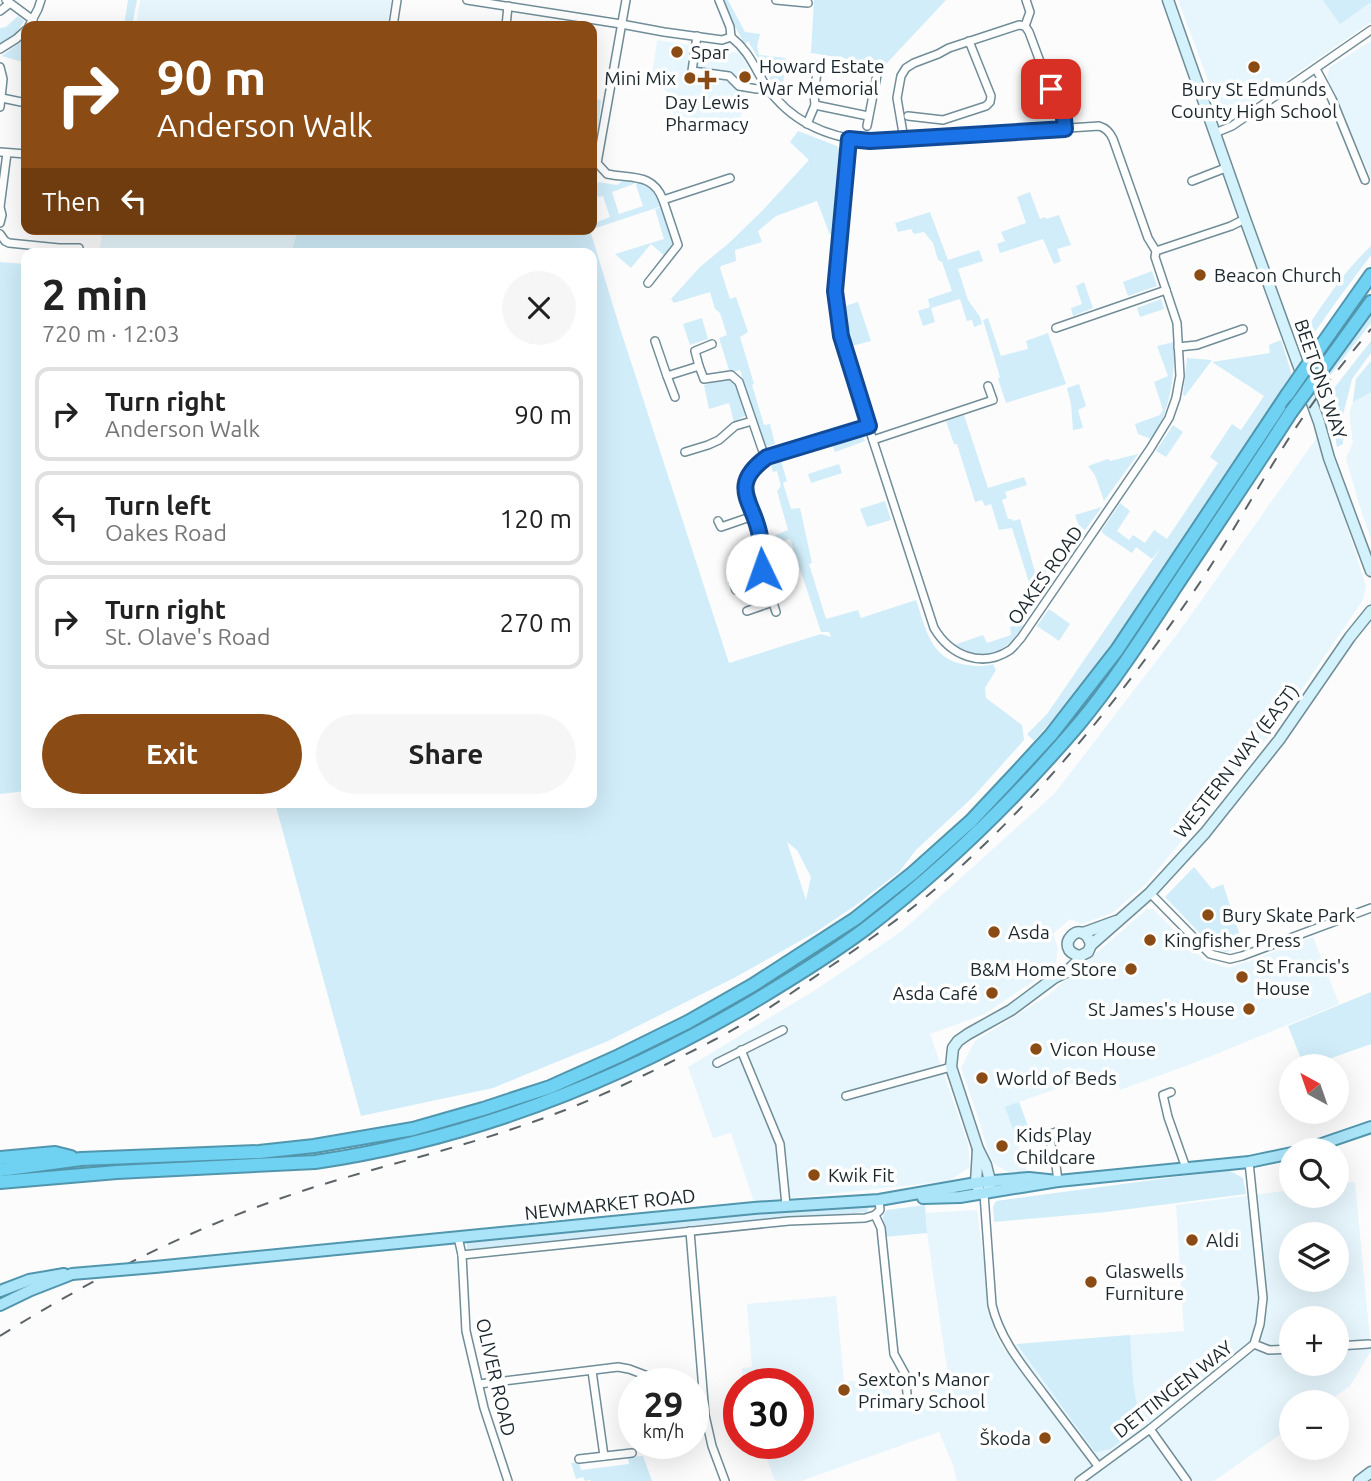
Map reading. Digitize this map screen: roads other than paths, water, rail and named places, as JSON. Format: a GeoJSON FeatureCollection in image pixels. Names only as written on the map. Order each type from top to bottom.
{"type":"FeatureCollection","features":[{"type":"Feature","properties":{"kind":"highway"},"geometry":{"type":"LineString","coordinates":[[0,1170],[81,1159],[235,1153],[314,1146],[413,1129],[550,1087],[688,1022],[790,962],[855,919],[913,873],[971,821],[1051,735],[1117,650],[1287,395],[1371,275]]}},
{"type":"Feature","properties":{"kind":"highway"},"geometry":{"type":"LineString","coordinates":[[0,1184],[117,1172],[315,1162],[427,1140],[491,1122],[626,1069],[701,1031],[803,971],[902,899],[1003,808],[1080,723],[1131,654],[1291,412],[1371,302]]}},
{"type":"Feature","properties":{"kind":"highway"},"geometry":{"type":"LineString","coordinates":[[0,1158],[55,1153],[81,1159]]}},
{"type":"Feature","properties":{"kind":"main road"},"geometry":{"type":"LineString","coordinates":[[1339,1138],[1371,1127]]}},
{"type":"Feature","properties":{"kind":"main road","name":"NEWMARKET ROAD"},"geometry":{"type":"LineString","coordinates":[[894,1198],[960,1197],[1058,1181],[1249,1162],[1279,1156]]}},
{"type":"Feature","properties":{"kind":"main road","name":"NEWMARKET ROAD"},"geometry":{"type":"LineString","coordinates":[[72,1274],[786,1205],[879,1200],[990,1181],[1029,1178],[1058,1181]]}},
{"type":"Feature","properties":{"kind":"main road"},"geometry":{"type":"LineString","coordinates":[[0,1291],[39,1278],[72,1274]]}},
{"type":"Feature","properties":{"kind":"main road"},"geometry":{"type":"LineString","coordinates":[[0,1305],[72,1274]]}},
{"type":"Feature","properties":{"kind":"street"},"geometry":{"type":"LineString","coordinates":[[31,21],[41,0]]}},
{"type":"Feature","properties":{"kind":"street"},"geometry":{"type":"LineString","coordinates":[[394,21],[397,0]]}},
{"type":"Feature","properties":{"kind":"street"},"geometry":{"type":"LineString","coordinates":[[467,0],[722,40],[731,37],[730,27],[719,0]]}},
{"type":"Feature","properties":{"kind":"street"},"geometry":{"type":"LineString","coordinates":[[597,139],[626,0]]}},
{"type":"Feature","properties":{"kind":"street"},"geometry":{"type":"LineString","coordinates":[[776,0],[808,3]]}},
{"type":"Feature","properties":{"kind":"street"},"geometry":{"type":"LineString","coordinates":[[1025,26],[1030,12],[1026,0]]}},
{"type":"Feature","properties":{"kind":"street","name":"BEETONS WAY"},"geometry":{"type":"LineString","coordinates":[[1168,0],[1371,571]]}},
{"type":"Feature","properties":{"kind":"street"},"geometry":{"type":"LineString","coordinates":[[0,10],[7,2],[25,21]]}},
{"type":"Feature","properties":{"kind":"street"},"geometry":{"type":"LineString","coordinates":[[506,21],[508,6]]}},
{"type":"Feature","properties":{"kind":"street"},"geometry":{"type":"LineString","coordinates":[[904,139],[897,98],[904,71],[914,63],[969,41],[1019,25],[1025,26],[1029,32],[1048,83],[1063,108],[1065,129]]}},
{"type":"Feature","properties":{"kind":"street"},"geometry":{"type":"LineString","coordinates":[[1215,132],[1232,126],[1371,30]]}},
{"type":"Feature","properties":{"kind":"street"},"geometry":{"type":"LineString","coordinates":[[0,49],[21,34]]}},
{"type":"Feature","properties":{"kind":"street"},"geometry":{"type":"LineString","coordinates":[[697,36],[692,71],[729,76],[738,86],[757,89]]}},
{"type":"Feature","properties":{"kind":"street","name":"OAKES ROAD"},"geometry":{"type":"LineString","coordinates":[[731,37],[743,46],[773,94],[790,111],[822,132],[849,139],[870,141],[1099,126],[1111,134],[1148,238],[1156,251],[1177,323],[1180,376],[1178,389],[1161,432],[1126,486],[1021,638],[1010,650],[994,656],[975,659],[961,656],[949,648],[934,628],[841,336],[835,291],[849,139]]}},
{"type":"Feature","properties":{"kind":"street"},"geometry":{"type":"LineString","coordinates":[[908,116],[943,120],[962,118],[990,102],[991,96],[969,41]]}},
{"type":"Feature","properties":{"kind":"street"},"geometry":{"type":"LineString","coordinates":[[807,124],[815,105],[818,65]]}},
{"type":"Feature","properties":{"kind":"street"},"geometry":{"type":"LineString","coordinates":[[0,69],[3,79],[1,103],[21,103]]}},
{"type":"Feature","properties":{"kind":"street"},"geometry":{"type":"LineString","coordinates":[[1315,69],[1332,99],[1366,180]]}},
{"type":"Feature","properties":{"kind":"street"},"geometry":{"type":"LineString","coordinates":[[867,126],[877,75]]}},
{"type":"Feature","properties":{"kind":"street"},"geometry":{"type":"LineString","coordinates":[[815,105],[868,116]]}},
{"type":"Feature","properties":{"kind":"street"},"geometry":{"type":"LineString","coordinates":[[0,223],[4,152]]}},
{"type":"Feature","properties":{"kind":"street"},"geometry":{"type":"LineString","coordinates":[[597,163],[607,174],[649,180],[656,185],[663,200],[678,245],[648,284]]}},
{"type":"Feature","properties":{"kind":"street"},"geometry":{"type":"LineString","coordinates":[[1192,181],[1228,167]]}},
{"type":"Feature","properties":{"kind":"street"},"geometry":{"type":"LineString","coordinates":[[663,200],[730,178]]}},
{"type":"Feature","properties":{"kind":"street"},"geometry":{"type":"LineString","coordinates":[[1156,251],[1245,219]]}},
{"type":"Feature","properties":{"kind":"street"},"geometry":{"type":"LineString","coordinates":[[0,234],[9,243],[79,248]]}},
{"type":"Feature","properties":{"kind":"street"},"geometry":{"type":"LineString","coordinates":[[1056,328],[1166,290]]}},
{"type":"Feature","properties":{"kind":"street"},"geometry":{"type":"LineString","coordinates":[[1178,347],[1197,345],[1243,329]]}},
{"type":"Feature","properties":{"kind":"street"},"geometry":{"type":"LineString","coordinates":[[655,341],[675,397]]}},
{"type":"Feature","properties":{"kind":"street"},"geometry":{"type":"LineString","coordinates":[[712,344],[695,351],[704,379],[731,375],[739,382],[767,457]]}},
{"type":"Feature","properties":{"kind":"street"},"geometry":{"type":"LineString","coordinates":[[667,376],[699,366]]}},
{"type":"Feature","properties":{"kind":"street"},"geometry":{"type":"LineString","coordinates":[[873,440],[993,400],[988,386]]}},
{"type":"Feature","properties":{"kind":"street"},"geometry":{"type":"LineString","coordinates":[[685,452],[719,440],[734,426],[752,421]]}},
{"type":"Feature","properties":{"kind":"street"},"geometry":{"type":"LineString","coordinates":[[776,612],[762,570],[760,535],[746,493],[746,481],[752,470],[767,457],[869,426]]}},
{"type":"Feature","properties":{"kind":"street"},"geometry":{"type":"LineString","coordinates":[[719,521],[721,527],[753,516]]}},
{"type":"Feature","properties":{"kind":"street"},"geometry":{"type":"LineString","coordinates":[[736,590],[733,581],[762,570]]}},
{"type":"Feature","properties":{"kind":"street"},"geometry":{"type":"LineString","coordinates":[[747,611],[773,602]]}},
{"type":"Feature","properties":{"kind":"street","name":"WESTERN WAY (EAST)"},"geometry":{"type":"LineString","coordinates":[[1091,945],[1150,893],[1205,833],[1288,727],[1371,611]]}},
{"type":"Feature","properties":{"kind":"street"},"geometry":{"type":"LineString","coordinates":[[1150,893],[1210,954],[1230,959],[1371,908]]}},
{"type":"Feature","properties":{"kind":"street","name":"WESTERN WAY (EAST)"},"geometry":{"type":"LineString","coordinates":[[1083,933],[1116,921]]}},
{"type":"Feature","properties":{"kind":"street"},"geometry":{"type":"LineString","coordinates":[[1075,954],[1088,952],[1091,945],[1089,938],[1083,933],[1070,937],[1068,945],[1075,954],[1076,962],[1066,972],[1011,1010],[958,1041],[953,1048],[951,1066],[990,1181],[984,1194],[992,1305],[996,1321],[1012,1350],[1098,1466]]}},
{"type":"Feature","properties":{"kind":"street"},"geometry":{"type":"LineString","coordinates":[[717,1063],[783,1030]]}},
{"type":"Feature","properties":{"kind":"street"},"geometry":{"type":"LineString","coordinates":[[741,1050],[780,1144],[786,1205]]}},
{"type":"Feature","properties":{"kind":"street"},"geometry":{"type":"LineString","coordinates":[[846,1096],[951,1066]]}},
{"type":"Feature","properties":{"kind":"street"},"geometry":{"type":"LineString","coordinates":[[1171,1092],[1163,1095],[1186,1168]]}},
{"type":"Feature","properties":{"kind":"street"},"geometry":{"type":"LineString","coordinates":[[1058,1181],[1048,1135],[1059,1131]]}},
{"type":"Feature","properties":{"kind":"street"},"geometry":{"type":"LineString","coordinates":[[978,1149],[976,1183],[984,1194]]}},
{"type":"Feature","properties":{"kind":"street","name":"DETTINGEN WAY"},"geometry":{"type":"LineString","coordinates":[[1079,1481],[1150,1429],[1254,1344],[1263,1298],[1249,1162]]}},
{"type":"Feature","properties":{"kind":"street"},"geometry":{"type":"LineString","coordinates":[[462,1255],[789,1221],[865,1217],[876,1215],[880,1210],[879,1200]]}},
{"type":"Feature","properties":{"kind":"street"},"geometry":{"type":"LineString","coordinates":[[876,1215],[881,1228],[894,1354],[905,1374],[907,1393]]}},
{"type":"Feature","properties":{"kind":"street"},"geometry":{"type":"LineString","coordinates":[[690,1231],[701,1368]]}},
{"type":"Feature","properties":{"kind":"street","name":"OLIVER ROAD"},"geometry":{"type":"LineString","coordinates":[[458,1237],[462,1255],[466,1331],[497,1451],[508,1481]]}},
{"type":"Feature","properties":{"kind":"street"},"geometry":{"type":"LineString","coordinates":[[1254,1344],[1269,1350],[1279,1350]]}},
{"type":"Feature","properties":{"kind":"street"},"geometry":{"type":"LineString","coordinates":[[1349,1345],[1369,1344]]}},
{"type":"Feature","properties":{"kind":"street"},"geometry":{"type":"LineString","coordinates":[[479,1384],[624,1368]]}},
{"type":"Feature","properties":{"kind":"street"},"geometry":{"type":"LineString","coordinates":[[592,1371],[604,1455]]}},
{"type":"Feature","properties":{"kind":"street"},"geometry":{"type":"LineString","coordinates":[[1150,1429],[1187,1481]]}},
{"type":"Feature","properties":{"kind":"street"},"geometry":{"type":"LineString","coordinates":[[709,1433],[725,1481]]}},
{"type":"Feature","properties":{"kind":"street"},"geometry":{"type":"LineString","coordinates":[[579,1459],[618,1454]]}},
{"type":"Feature","properties":{"kind":"street"},"geometry":{"type":"LineString","coordinates":[[1182,1473],[1190,1467]]}},
{"type":"Feature","properties":{"kind":"street"},"geometry":{"type":"LineString","coordinates":[[1359,1481],[1371,1472]]}},
{"type":"Feature","properties":{"kind":"railway"},"geometry":{"type":"LineString","coordinates":[[0,1336],[131,1262],[233,1216],[299,1192],[521,1126],[619,1087],[741,1025],[891,924],[933,891],[1004,825],[1101,717],[1202,580],[1300,421],[1371,329]]}},
{"type":"Feature","properties":{"kind":"place","name":"Spar"},"geometry":{"type":"Point","coordinates":[677,52]}},
{"type":"Feature","properties":{"kind":"place","name":"Bury St Edmunds County High School"},"geometry":{"type":"Point","coordinates":[1254,67]}},
{"type":"Feature","properties":{"kind":"place","name":"Howard Estate War Memorial"},"geometry":{"type":"Point","coordinates":[745,77]}},
{"type":"Feature","properties":{"kind":"place","name":"Mini Mix"},"geometry":{"type":"Point","coordinates":[690,78]}},
{"type":"Feature","properties":{"kind":"place","name":"Day Lewis Pharmacy"},"geometry":{"type":"Point","coordinates":[707,80]}},
{"type":"Feature","properties":{"kind":"place","name":"Beacon Church"},"geometry":{"type":"Point","coordinates":[1200,275]}},
{"type":"Feature","properties":{"kind":"place","name":"Bury Skate Park"},"geometry":{"type":"Point","coordinates":[1208,915]}},
{"type":"Feature","properties":{"kind":"place","name":"Asda"},"geometry":{"type":"Point","coordinates":[994,932]}},
{"type":"Feature","properties":{"kind":"place","name":"Kingfisher Press"},"geometry":{"type":"Point","coordinates":[1150,940]}},
{"type":"Feature","properties":{"kind":"place","name":"B&M Home Store"},"geometry":{"type":"Point","coordinates":[1131,969]}},
{"type":"Feature","properties":{"kind":"place","name":"St Francis's House"},"geometry":{"type":"Point","coordinates":[1242,977]}},
{"type":"Feature","properties":{"kind":"place","name":"Asda Café"},"geometry":{"type":"Point","coordinates":[992,993]}},
{"type":"Feature","properties":{"kind":"place","name":"St James's House"},"geometry":{"type":"Point","coordinates":[1249,1009]}},
{"type":"Feature","properties":{"kind":"place","name":"Vicon House"},"geometry":{"type":"Point","coordinates":[1036,1049]}},
{"type":"Feature","properties":{"kind":"place","name":"World of Beds"},"geometry":{"type":"Point","coordinates":[982,1078]}},
{"type":"Feature","properties":{"kind":"place","name":"Kids Play Childcare"},"geometry":{"type":"Point","coordinates":[1002,1146]}},
{"type":"Feature","properties":{"kind":"place","name":"Kwik Fit"},"geometry":{"type":"Point","coordinates":[814,1175]}},
{"type":"Feature","properties":{"kind":"place","name":"Aldi"},"geometry":{"type":"Point","coordinates":[1192,1240]}},
{"type":"Feature","properties":{"kind":"place","name":"Glaswells Furniture"},"geometry":{"type":"Point","coordinates":[1091,1282]}},
{"type":"Feature","properties":{"kind":"place","name":"Sexton's Manor Primary School"},"geometry":{"type":"Point","coordinates":[844,1390]}},
{"type":"Feature","properties":{"kind":"place","name":"Škoda"},"geometry":{"type":"Point","coordinates":[1045,1438]}}]}
